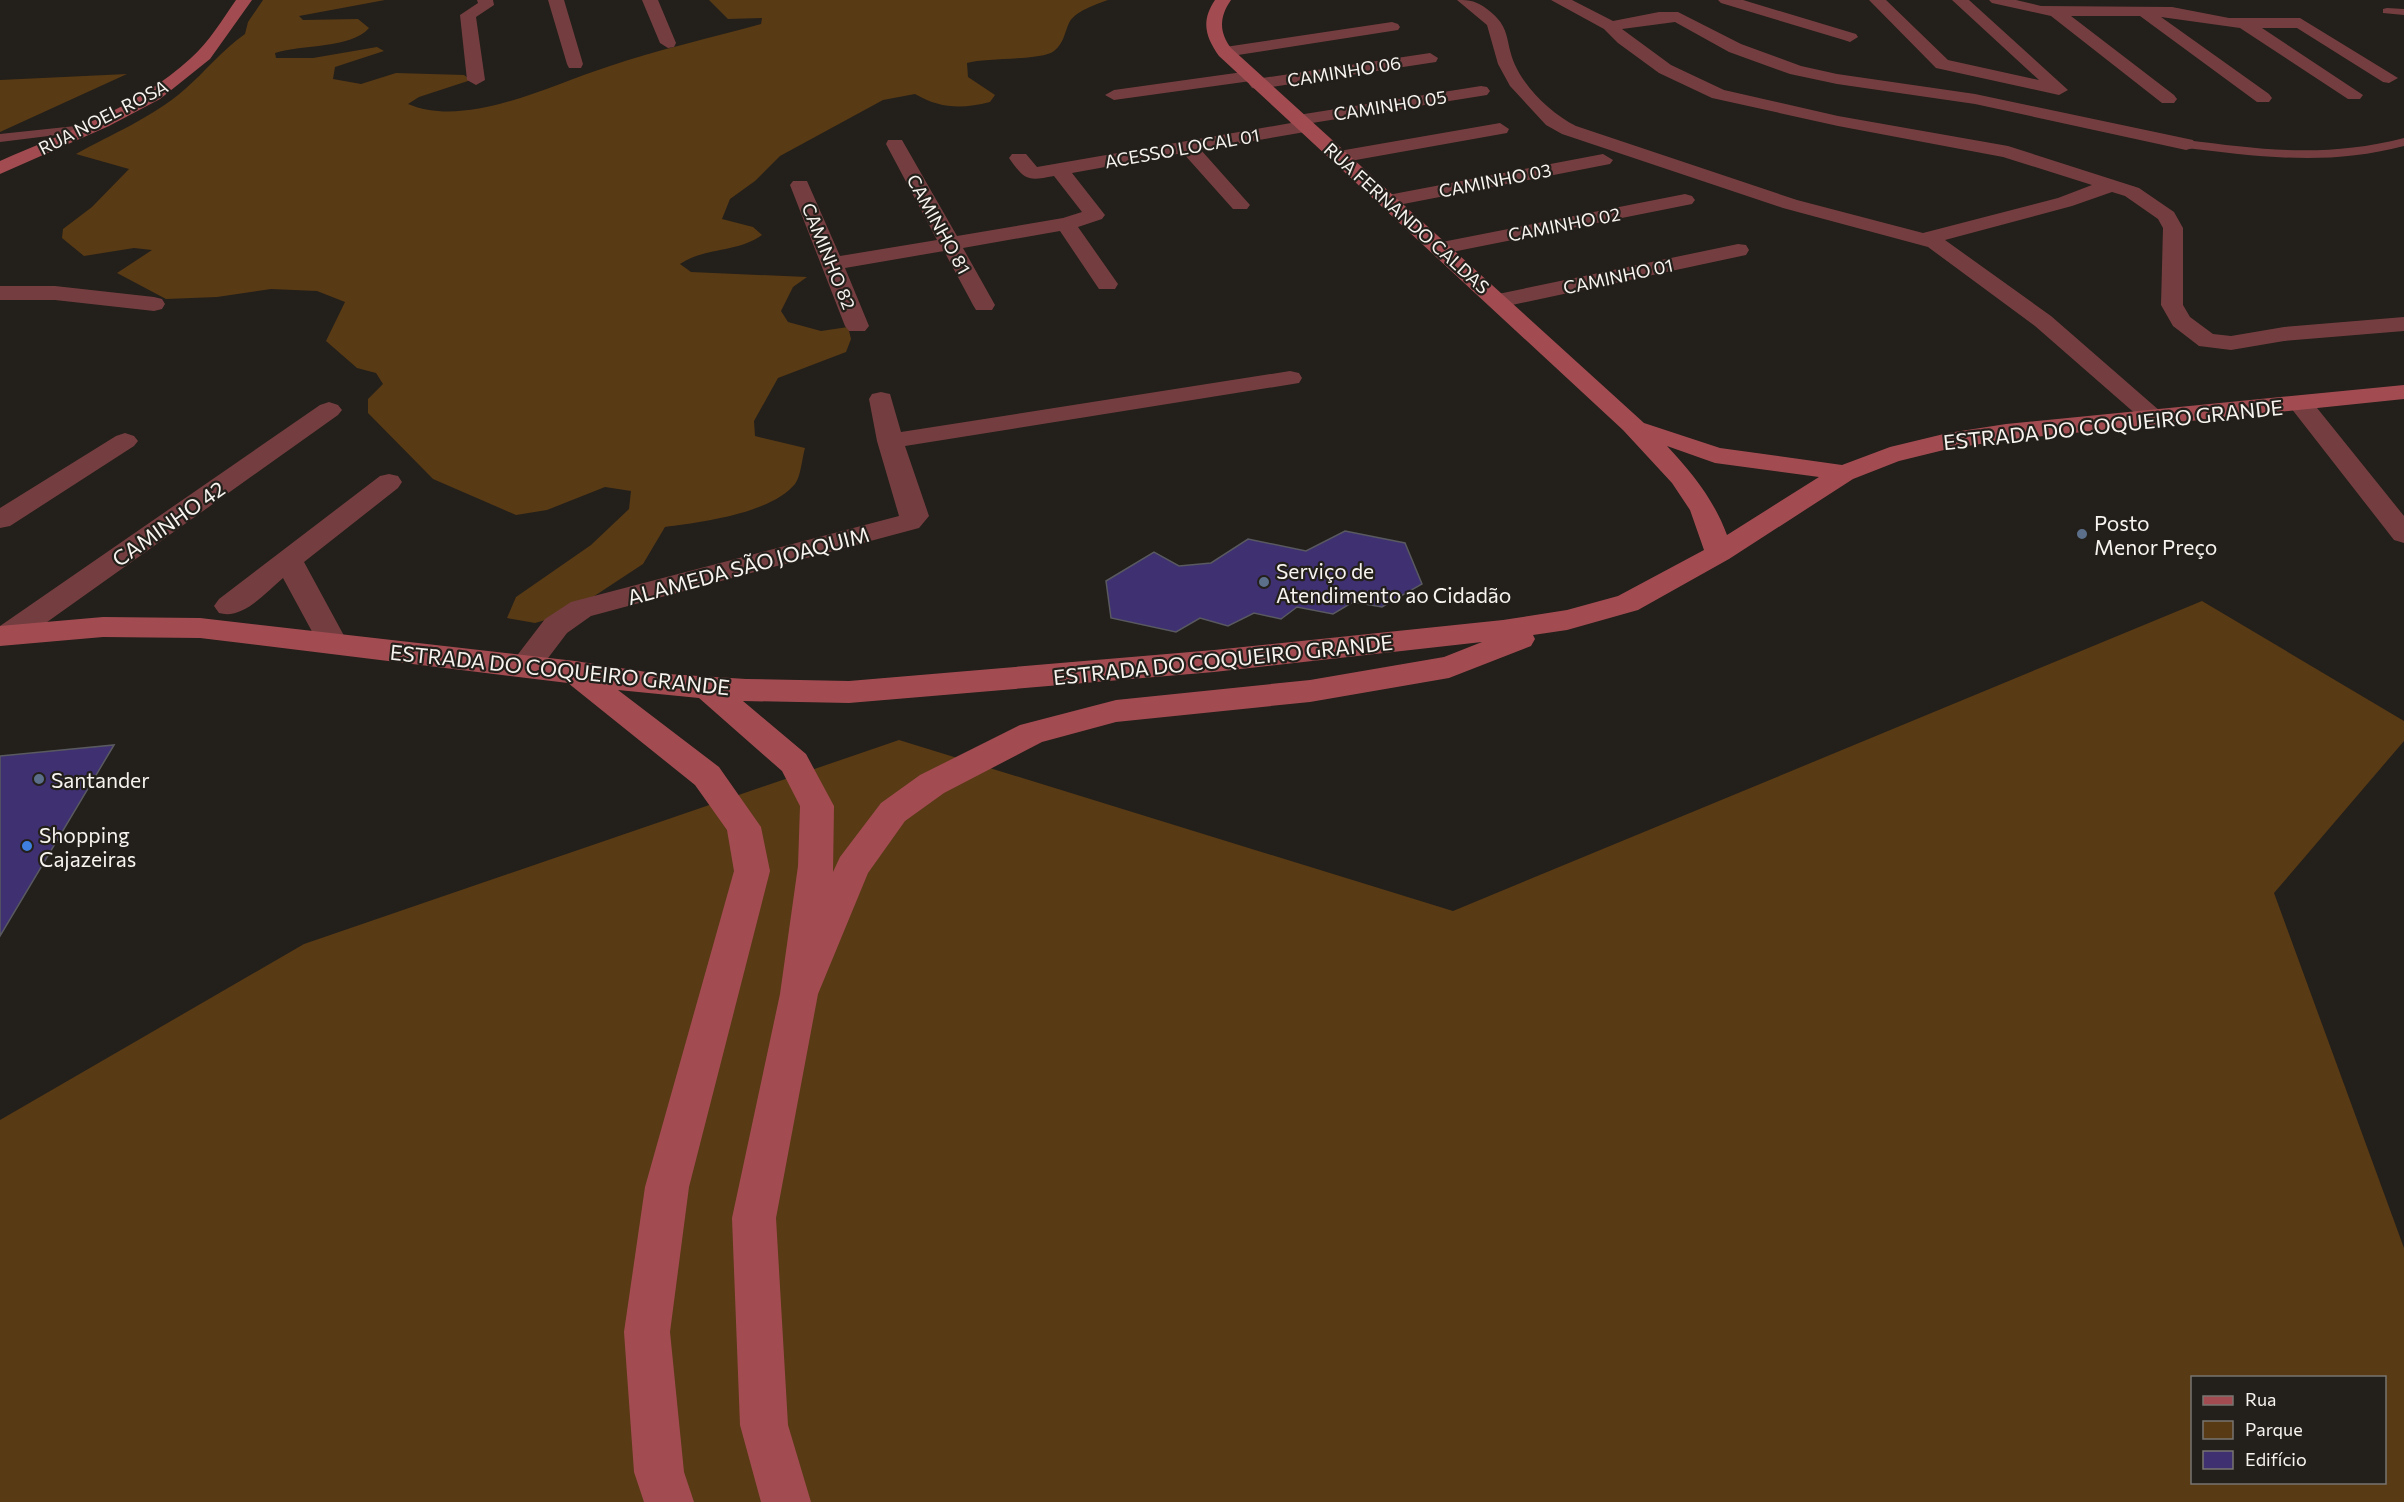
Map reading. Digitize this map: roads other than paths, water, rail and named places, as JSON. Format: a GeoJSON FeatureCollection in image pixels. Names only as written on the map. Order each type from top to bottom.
{"type":"FeatureCollection","features":[{"type":"Feature","properties":{"kind":"main road","name":"RUA NOEL ROSA"},"geometry":{"type":"LineString","coordinates":[[0,168],[128,108],[179,77],[209,49],[244,0]]}},
{"type":"Feature","properties":{"kind":"main road","name":"RUA FERNANDO CALDAS"},"geometry":{"type":"LineString","coordinates":[[1223,0],[1213,17],[1211,29],[1225,52],[1632,424],[1682,478],[1704,510],[1719,553]]}},
{"type":"Feature","properties":{"kind":"main road","name":"ESTRADA DO COQUEIRO GRANDE"},"geometry":{"type":"LineString","coordinates":[[4,635],[102,627],[200,628],[574,672],[653,684],[849,692],[957,685],[1234,659],[1503,630],[1567,620],[1628,603],[1719,553],[1844,473],[1890,455],[1948,441],[2006,432],[2404,392]]}},
{"type":"Feature","properties":{"kind":"main road","name":"RUA FERNANDO CALDAS"},"geometry":{"type":"LineString","coordinates":[[1632,424],[1682,445],[1715,455],[1844,473]]}},
{"type":"Feature","properties":{"kind":"main road"},"geometry":{"type":"LineString","coordinates":[[1682,478],[1715,455]]}},
{"type":"Feature","properties":{"kind":"main road"},"geometry":{"type":"LineString","coordinates":[[799,994],[853,867],[893,812],[932,784],[1032,733],[1116,711],[1310,691],[1449,667],[1567,620]]}},
{"type":"Feature","properties":{"kind":"main road"},"geometry":{"type":"LineString","coordinates":[[574,672],[657,740],[707,776],[744,827],[752,871],[667,1187],[647,1332],[659,1472],[669,1502]]}},
{"type":"Feature","properties":{"kind":"main road"},"geometry":{"type":"LineString","coordinates":[[707,687],[794,763],[817,806],[816,866],[799,994],[754,1218],[764,1425],[786,1502]]}},
{"type":"Feature","properties":{"kind":"street"},"geometry":{"type":"LineString","coordinates":[[476,80],[468,15],[486,5],[485,0]]}},
{"type":"Feature","properties":{"kind":"street"},"geometry":{"type":"LineString","coordinates":[[556,0],[575,63]]}},
{"type":"Feature","properties":{"kind":"street"},"geometry":{"type":"LineString","coordinates":[[650,0],[669,43]]}},
{"type":"Feature","properties":{"kind":"street"},"geometry":{"type":"LineString","coordinates":[[1465,0],[1495,23],[1506,64],[1516,82],[1552,121],[1569,130],[1790,204],[1925,238],[1947,250],[2043,321],[2155,418]]}},
{"type":"Feature","properties":{"kind":"street"},"geometry":{"type":"LineString","coordinates":[[1559,0],[1593,15],[1610,26],[1624,40],[1665,69],[1718,94],[1805,115],[1978,145],[2132,192],[2167,216],[2173,228],[2172,305],[2181,321],[2207,340],[2230,343],[2284,334],[2404,324]]}},
{"type":"Feature","properties":{"kind":"street"},"geometry":{"type":"LineString","coordinates":[[1726,0],[1850,37]]}},
{"type":"Feature","properties":{"kind":"street"},"geometry":{"type":"LineString","coordinates":[[1877,0],[1942,64],[2060,90]]}},
{"type":"Feature","properties":{"kind":"street"},"geometry":{"type":"LineString","coordinates":[[1960,0],[2082,110]]}},
{"type":"Feature","properties":{"kind":"street"},"geometry":{"type":"LineString","coordinates":[[1997,0],[2024,8],[2056,12],[2172,12],[2218,22],[2300,23],[2389,78]]}},
{"type":"Feature","properties":{"kind":"street"},"geometry":{"type":"LineString","coordinates":[[2056,12],[2168,99]]}},
{"type":"Feature","properties":{"kind":"street"},"geometry":{"type":"LineString","coordinates":[[2144,12],[2263,98]]}},
{"type":"Feature","properties":{"kind":"street"},"geometry":{"type":"LineString","coordinates":[[1610,26],[1659,17],[1678,17],[1735,48],[1796,70],[1837,79],[1975,99],[2186,144]]}},
{"type":"Feature","properties":{"kind":"street"},"geometry":{"type":"LineString","coordinates":[[1788,18],[1842,18]]}},
{"type":"Feature","properties":{"kind":"street"},"geometry":{"type":"LineString","coordinates":[[1875,18],[1896,18]]}},
{"type":"Feature","properties":{"kind":"street"},"geometry":{"type":"LineString","coordinates":[[2244,23],[2354,95]]}},
{"type":"Feature","properties":{"kind":"street"},"geometry":{"type":"LineString","coordinates":[[1225,52],[1392,27]]}},
{"type":"Feature","properties":{"kind":"street","name":"CAMINHO 06"},"geometry":{"type":"LineString","coordinates":[[1114,95],[1431,58]]}},
{"type":"Feature","properties":{"kind":"street","name":"CAMINHO 05"},"geometry":{"type":"LineString","coordinates":[[1301,123],[1481,91]]}},
{"type":"Feature","properties":{"kind":"street","name":"ACESSO LOCAL 01"},"geometry":{"type":"LineString","coordinates":[[1059,169],[1188,147],[1301,123]]}},
{"type":"Feature","properties":{"kind":"street"},"geometry":{"type":"LineString","coordinates":[[1339,157],[1500,129]]}},
{"type":"Feature","properties":{"kind":"street","name":"CAMINHO 81"},"geometry":{"type":"LineString","coordinates":[[895,144],[984,305]]}},
{"type":"Feature","properties":{"kind":"street"},"geometry":{"type":"LineString","coordinates":[[1188,147],[1240,205]]}},
{"type":"Feature","properties":{"kind":"street"},"geometry":{"type":"LineString","coordinates":[[832,264],[1066,224],[1095,215],[1059,169],[1032,174],[1019,158]]}},
{"type":"Feature","properties":{"kind":"street","name":"CAMINHO 03"},"geometry":{"type":"LineString","coordinates":[[1388,201],[1603,160]]}},
{"type":"Feature","properties":{"kind":"street","name":"CAMINHO 82"},"geometry":{"type":"LineString","coordinates":[[800,185],[857,326]]}},
{"type":"Feature","properties":{"kind":"street"},"geometry":{"type":"LineString","coordinates":[[1925,238],[2065,202],[2112,185]]}},
{"type":"Feature","properties":{"kind":"street","name":"CAMINHO 02"},"geometry":{"type":"LineString","coordinates":[[1442,249],[1685,200]]}},
{"type":"Feature","properties":{"kind":"street"},"geometry":{"type":"LineString","coordinates":[[1066,224],[1107,284]]}},
{"type":"Feature","properties":{"kind":"street","name":"CAMINHO 01"},"geometry":{"type":"LineString","coordinates":[[1498,301],[1738,250]]}},
{"type":"Feature","properties":{"kind":"street"},"geometry":{"type":"LineString","coordinates":[[0,293],[55,292],[154,304]]}},
{"type":"Feature","properties":{"kind":"street"},"geometry":{"type":"LineString","coordinates":[[890,441],[1290,378]]}},
{"type":"Feature","properties":{"kind":"street","name":"ALAMEDA SÃO JOAQUIM"},"geometry":{"type":"LineString","coordinates":[[525,666],[560,621],[568,614],[581,609],[909,522],[915,516],[890,441],[881,399]]}},
{"type":"Feature","properties":{"kind":"street"},"geometry":{"type":"LineString","coordinates":[[2300,403],[2404,534]]}},
{"type":"Feature","properties":{"kind":"street","name":"CAMINHO 42"},"geometry":{"type":"LineString","coordinates":[[4,635],[329,410]]}},
{"type":"Feature","properties":{"kind":"street"},"geometry":{"type":"LineString","coordinates":[[0,520],[125,441]]}},
{"type":"Feature","properties":{"kind":"street"},"geometry":{"type":"LineString","coordinates":[[229,606],[389,482]]}},
{"type":"Feature","properties":{"kind":"street"},"geometry":{"type":"LineString","coordinates":[[2371,495],[2404,495]]}},
{"type":"Feature","properties":{"kind":"street"},"geometry":{"type":"LineString","coordinates":[[288,560],[333,643]]}},
{"type":"Feature","properties":{"kind":"lane"},"geometry":{"type":"LineString","coordinates":[[2386,11],[2404,12]]}},
{"type":"Feature","properties":{"kind":"lane"},"geometry":{"type":"LineString","coordinates":[[0,138],[85,129]]}},
{"type":"Feature","properties":{"kind":"lane"},"geometry":{"type":"LineString","coordinates":[[2186,144],[2260,153],[2334,154],[2363,152],[2404,142]]}},
{"type":"Feature","properties":{"kind":"place","name":"Posto Menor Preço"},"geometry":{"type":"Point","coordinates":[2082,534]}},
{"type":"Feature","properties":{"kind":"place","name":"Serviço de Atendimento ao Cidadão"},"geometry":{"type":"Point","coordinates":[1264,582]}},
{"type":"Feature","properties":{"kind":"place","name":"Santander"},"geometry":{"type":"Point","coordinates":[39,779]}},
{"type":"Feature","properties":{"kind":"place","name":"Shopping Cajazeiras"},"geometry":{"type":"Point","coordinates":[27,846]}}]}
